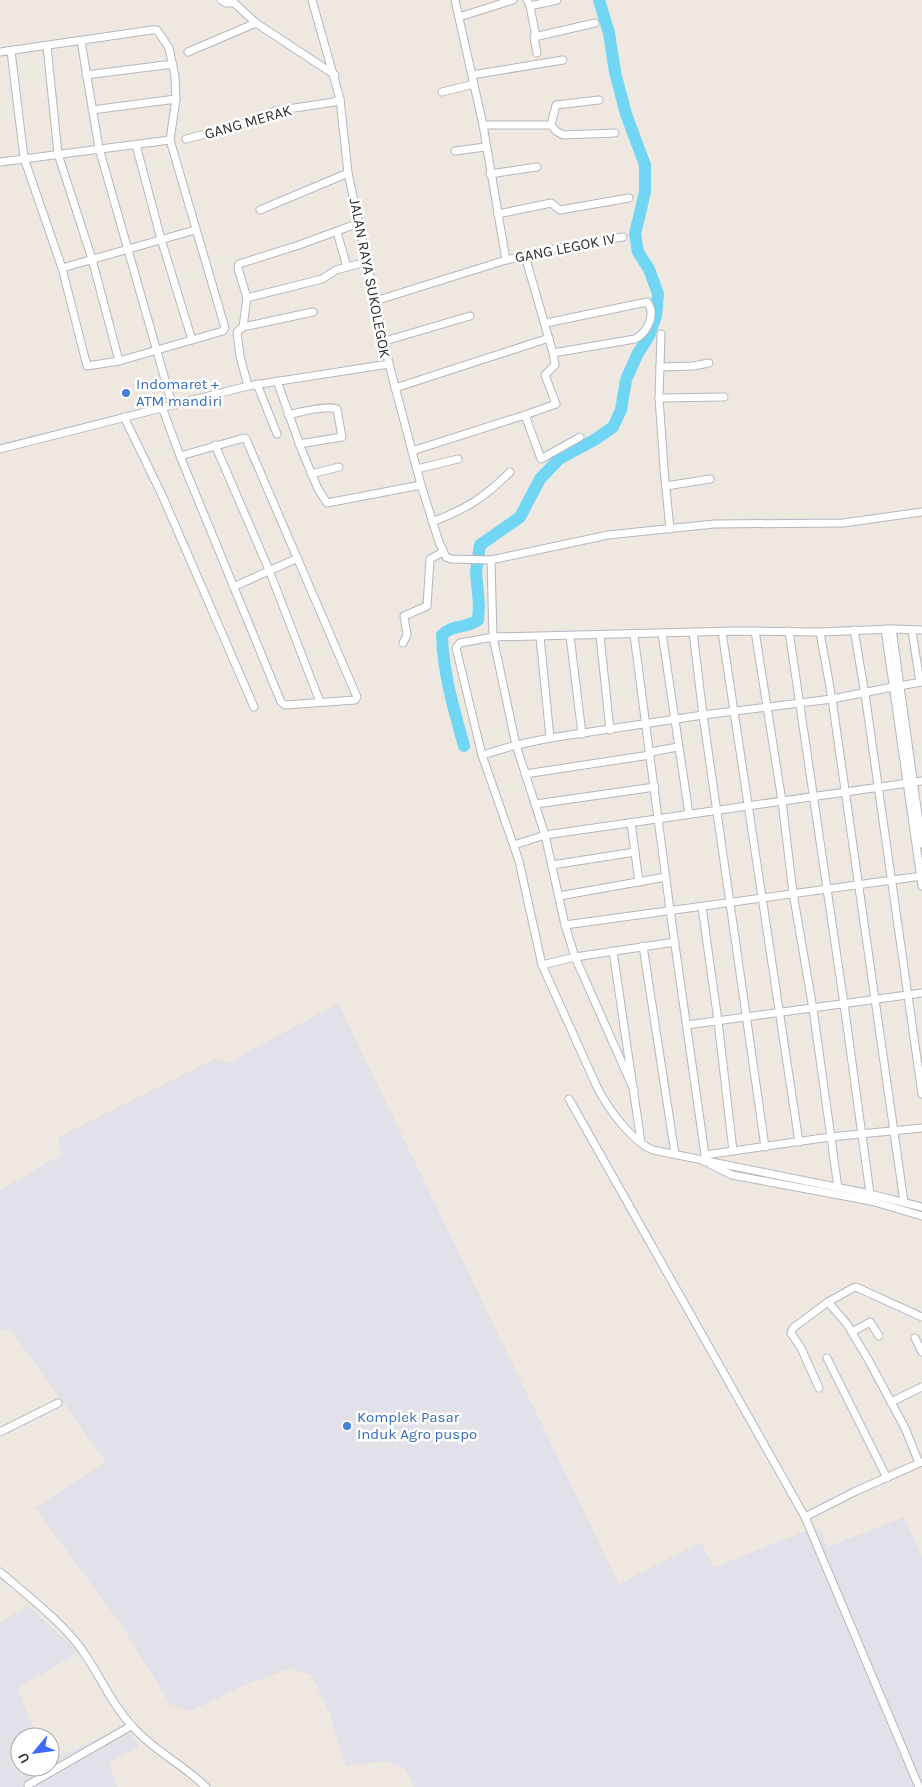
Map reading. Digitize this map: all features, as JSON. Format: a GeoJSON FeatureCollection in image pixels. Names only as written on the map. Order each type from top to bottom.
{"type":"FeatureCollection","features":[{"type":"Feature","properties":{"kind":"street"},"geometry":{"type":"LineString","coordinates":[[221,0],[226,3],[232,2],[256,23],[335,75]]}},
{"type":"Feature","properties":{"kind":"street","name":"JALAN RAYA SUKOLEGOK"},"geometry":{"type":"LineString","coordinates":[[0,449],[257,384],[389,364],[348,173],[340,99],[335,75],[312,0]]}},
{"type":"Feature","properties":{"kind":"street"},"geometry":{"type":"LineString","coordinates":[[455,0],[474,84],[506,260]]}},
{"type":"Feature","properties":{"kind":"street"},"geometry":{"type":"LineString","coordinates":[[459,17],[513,0]]}},
{"type":"Feature","properties":{"kind":"street"},"geometry":{"type":"LineString","coordinates":[[537,53],[534,37],[536,36],[529,3],[558,0]]}},
{"type":"Feature","properties":{"kind":"street"},"geometry":{"type":"LineString","coordinates":[[188,52],[256,23]]}},
{"type":"Feature","properties":{"kind":"street"},"geometry":{"type":"LineString","coordinates":[[536,36],[595,23]]}},
{"type":"Feature","properties":{"kind":"street"},"geometry":{"type":"LineString","coordinates":[[0,52],[157,30],[166,42],[173,64],[176,99],[170,140],[224,328],[223,331],[119,361],[89,366],[87,364],[62,268],[24,158],[10,51]]}},
{"type":"Feature","properties":{"kind":"street"},"geometry":{"type":"LineString","coordinates":[[81,41],[99,148],[172,404]]}},
{"type":"Feature","properties":{"kind":"street"},"geometry":{"type":"LineString","coordinates":[[47,46],[58,154],[92,260],[119,361]]}},
{"type":"Feature","properties":{"kind":"street"},"geometry":{"type":"LineString","coordinates":[[472,75],[563,60]]}},
{"type":"Feature","properties":{"kind":"street"},"geometry":{"type":"LineString","coordinates":[[86,75],[173,64]]}},
{"type":"Feature","properties":{"kind":"street"},"geometry":{"type":"LineString","coordinates":[[442,92],[474,84]]}},
{"type":"Feature","properties":{"kind":"street"},"geometry":{"type":"LineString","coordinates":[[92,110],[176,99]]}},
{"type":"Feature","properties":{"kind":"street","name":"GANG MERAK"},"geometry":{"type":"LineString","coordinates":[[186,139],[240,125],[275,111],[334,102],[340,99]]}},
{"type":"Feature","properties":{"kind":"street"},"geometry":{"type":"LineString","coordinates":[[551,125],[555,107],[558,104],[599,100]]}},
{"type":"Feature","properties":{"kind":"street"},"geometry":{"type":"LineString","coordinates":[[482,125],[551,125]]}},
{"type":"Feature","properties":{"kind":"street"},"geometry":{"type":"LineString","coordinates":[[551,125],[563,135],[615,133]]}},
{"type":"Feature","properties":{"kind":"street"},"geometry":{"type":"LineString","coordinates":[[0,162],[170,140]]}},
{"type":"Feature","properties":{"kind":"street"},"geometry":{"type":"LineString","coordinates":[[136,145],[161,239],[192,340]]}},
{"type":"Feature","properties":{"kind":"street"},"geometry":{"type":"LineString","coordinates":[[455,150],[485,147]]}},
{"type":"Feature","properties":{"kind":"street"},"geometry":{"type":"LineString","coordinates":[[490,174],[537,167]]}},
{"type":"Feature","properties":{"kind":"street"},"geometry":{"type":"LineString","coordinates":[[260,210],[348,173]]}},
{"type":"Feature","properties":{"kind":"street"},"geometry":{"type":"LineString","coordinates":[[498,214],[551,203],[560,210],[629,198]]}},
{"type":"Feature","properties":{"kind":"street"},"geometry":{"type":"LineString","coordinates":[[243,327],[247,298],[238,268],[241,262],[338,232],[343,228],[359,223]]}},
{"type":"Feature","properties":{"kind":"street"},"geometry":{"type":"LineString","coordinates":[[62,268],[195,230]]}},
{"type":"Feature","properties":{"kind":"street"},"geometry":{"type":"LineString","coordinates":[[338,232],[347,267]]}},
{"type":"Feature","properties":{"kind":"street","name":"GANG LEGOK IV"},"geometry":{"type":"LineString","coordinates":[[375,301],[506,260],[563,246],[623,237]]}},
{"type":"Feature","properties":{"kind":"street"},"geometry":{"type":"LineString","coordinates":[[412,451],[556,404],[546,375],[556,365],[546,324],[525,256]]}},
{"type":"Feature","properties":{"kind":"street"},"geometry":{"type":"LineString","coordinates":[[247,298],[322,279],[336,270],[366,262]]}},
{"type":"Feature","properties":{"kind":"street"},"geometry":{"type":"LineString","coordinates":[[546,324],[648,302],[652,313],[645,332],[635,339],[553,353]]}},
{"type":"Feature","properties":{"kind":"street"},"geometry":{"type":"LineString","coordinates":[[248,386],[237,340],[237,332],[243,327],[313,312]]}},
{"type":"Feature","properties":{"kind":"street"},"geometry":{"type":"LineString","coordinates":[[385,341],[470,316]]}},
{"type":"Feature","properties":{"kind":"street"},"geometry":{"type":"LineString","coordinates":[[661,334],[660,398],[670,529]]}},
{"type":"Feature","properties":{"kind":"street"},"geometry":{"type":"LineString","coordinates":[[395,388],[549,338]]}},
{"type":"Feature","properties":{"kind":"street"},"geometry":{"type":"LineString","coordinates":[[660,367],[693,366],[709,363]]}},
{"type":"Feature","properties":{"kind":"street"},"geometry":{"type":"LineString","coordinates":[[389,364],[432,522],[443,552],[446,557],[451,559],[491,560],[608,536],[714,524],[843,523],[922,512]]}},
{"type":"Feature","properties":{"kind":"street"},"geometry":{"type":"LineString","coordinates":[[277,381],[299,444],[311,474],[325,501],[329,503],[421,485]]}},
{"type":"Feature","properties":{"kind":"street"},"geometry":{"type":"LineString","coordinates":[[257,384],[276,434]]}},
{"type":"Feature","properties":{"kind":"street"},"geometry":{"type":"LineString","coordinates":[[660,398],[724,396]]}},
{"type":"Feature","properties":{"kind":"street"},"geometry":{"type":"LineString","coordinates":[[162,407],[180,456],[281,702],[285,705],[355,700],[357,697],[246,439],[215,445],[180,456]]}},
{"type":"Feature","properties":{"kind":"street"},"geometry":{"type":"LineString","coordinates":[[288,415],[334,407],[337,409],[342,437],[299,444]]}},
{"type":"Feature","properties":{"kind":"street"},"geometry":{"type":"LineString","coordinates":[[525,415],[541,459],[580,437]]}},
{"type":"Feature","properties":{"kind":"street"},"geometry":{"type":"LineString","coordinates":[[124,417],[162,495],[254,707]]}},
{"type":"Feature","properties":{"kind":"street"},"geometry":{"type":"LineString","coordinates":[[215,445],[269,570],[320,702]]}},
{"type":"Feature","properties":{"kind":"street"},"geometry":{"type":"LineString","coordinates":[[417,469],[458,459]]}},
{"type":"Feature","properties":{"kind":"street"},"geometry":{"type":"LineString","coordinates":[[311,474],[339,467]]}},
{"type":"Feature","properties":{"kind":"street"},"geometry":{"type":"LineString","coordinates":[[432,522],[469,506],[490,492],[510,472]]}},
{"type":"Feature","properties":{"kind":"street"},"geometry":{"type":"LineString","coordinates":[[666,486],[710,480]]}},
{"type":"Feature","properties":{"kind":"street"},"geometry":{"type":"LineString","coordinates":[[403,643],[407,630],[404,616],[427,606],[430,559],[443,552]]}},
{"type":"Feature","properties":{"kind":"street"},"geometry":{"type":"LineString","coordinates":[[233,587],[298,558]]}},
{"type":"Feature","properties":{"kind":"street"},"geometry":{"type":"LineString","coordinates":[[491,560],[493,637],[516,745],[546,834],[558,896],[575,957],[634,1090]]}},
{"type":"Feature","properties":{"kind":"street"},"geometry":{"type":"LineString","coordinates":[[889,629],[899,711],[920,848],[922,886]]}},
{"type":"Feature","properties":{"kind":"street"},"geometry":{"type":"LineString","coordinates":[[854,630],[865,694],[922,1094]]}},
{"type":"Feature","properties":{"kind":"street"},"geometry":{"type":"LineString","coordinates":[[922,630],[693,632],[600,636],[493,637],[460,643],[457,646],[482,755],[514,845],[542,965],[604,1101],[612,1112],[641,1143],[653,1150],[838,1188],[922,1216]]}},
{"type":"Feature","properties":{"kind":"street"},"geometry":{"type":"LineString","coordinates":[[755,631],[782,800],[793,893],[838,1188]]}},
{"type":"Feature","properties":{"kind":"street"},"geometry":{"type":"LineString","coordinates":[[789,631],[844,1004],[870,1198]]}},
{"type":"Feature","properties":{"kind":"street"},"geometry":{"type":"LineString","coordinates":[[482,755],[550,738],[767,706],[799,704],[865,694],[921,682],[912,631]]}},
{"type":"Feature","properties":{"kind":"street"},"geometry":{"type":"LineString","coordinates":[[693,632],[703,715],[748,1017],[765,1147]]}},
{"type":"Feature","properties":{"kind":"street"},"geometry":{"type":"LineString","coordinates":[[722,632],[799,1142]]}},
{"type":"Feature","properties":{"kind":"street"},"geometry":{"type":"LineString","coordinates":[[820,632],[832,699],[904,1202]]}},
{"type":"Feature","properties":{"kind":"street"},"geometry":{"type":"LineString","coordinates":[[662,633],[689,814]]}},
{"type":"Feature","properties":{"kind":"street"},"geometry":{"type":"LineString","coordinates":[[634,635],[704,1159]]}},
{"type":"Feature","properties":{"kind":"street"},"geometry":{"type":"LineString","coordinates":[[570,636],[582,734]]}},
{"type":"Feature","properties":{"kind":"street"},"geometry":{"type":"LineString","coordinates":[[600,636],[610,730]]}},
{"type":"Feature","properties":{"kind":"street"},"geometry":{"type":"LineString","coordinates":[[540,637],[550,738]]}},
{"type":"Feature","properties":{"kind":"street"},"geometry":{"type":"LineString","coordinates":[[525,774],[650,754],[678,747]]}},
{"type":"Feature","properties":{"kind":"street"},"geometry":{"type":"LineString","coordinates":[[514,845],[546,834],[631,823],[748,804],[922,781]]}},
{"type":"Feature","properties":{"kind":"street"},"geometry":{"type":"LineString","coordinates":[[536,804],[654,787]]}},
{"type":"Feature","properties":{"kind":"street"},"geometry":{"type":"LineString","coordinates":[[631,823],[640,882]]}},
{"type":"Feature","properties":{"kind":"street"},"geometry":{"type":"LineString","coordinates":[[552,865],[635,852]]}},
{"type":"Feature","properties":{"kind":"street"},"geometry":{"type":"LineString","coordinates":[[565,925],[921,876]]}},
{"type":"Feature","properties":{"kind":"street"},"geometry":{"type":"LineString","coordinates":[[558,896],[666,877]]}},
{"type":"Feature","properties":{"kind":"street"},"geometry":{"type":"LineString","coordinates":[[702,907],[733,1150]]}},
{"type":"Feature","properties":{"kind":"street"},"geometry":{"type":"LineString","coordinates":[[542,965],[575,957],[675,942]]}},
{"type":"Feature","properties":{"kind":"street"},"geometry":{"type":"LineString","coordinates":[[643,946],[675,1154]]}},
{"type":"Feature","properties":{"kind":"street"},"geometry":{"type":"LineString","coordinates":[[613,951],[641,1143]]}},
{"type":"Feature","properties":{"kind":"street"},"geometry":{"type":"LineString","coordinates":[[687,1025],[922,992]]}},
{"type":"Feature","properties":{"kind":"street"},"geometry":{"type":"LineString","coordinates":[[569,1099],[805,1517],[919,1787]]}},
{"type":"Feature","properties":{"kind":"street"},"geometry":{"type":"LineString","coordinates":[[704,1159],[733,1150],[830,1137],[922,1128]]}},
{"type":"Feature","properties":{"kind":"street"},"geometry":{"type":"LineString","coordinates":[[704,1159],[732,1175],[904,1202],[922,1207]]}},
{"type":"Feature","properties":{"kind":"street"},"geometry":{"type":"LineString","coordinates":[[820,1388],[801,1348],[791,1333],[793,1328],[828,1302],[856,1287],[922,1317]]}},
{"type":"Feature","properties":{"kind":"street"},"geometry":{"type":"LineString","coordinates":[[805,1517],[920,1462],[905,1428],[852,1332],[828,1302]]}},
{"type":"Feature","properties":{"kind":"street"},"geometry":{"type":"LineString","coordinates":[[852,1332],[870,1322],[879,1336]]}},
{"type":"Feature","properties":{"kind":"street"},"geometry":{"type":"LineString","coordinates":[[915,1338],[922,1352]]}},
{"type":"Feature","properties":{"kind":"street"},"geometry":{"type":"LineString","coordinates":[[827,1358],[887,1478]]}},
{"type":"Feature","properties":{"kind":"street"},"geometry":{"type":"LineString","coordinates":[[891,1402],[922,1387]]}},
{"type":"Feature","properties":{"kind":"street"},"geometry":{"type":"LineString","coordinates":[[0,1431],[58,1404]]}},
{"type":"Feature","properties":{"kind":"street"},"geometry":{"type":"LineString","coordinates":[[0,1572],[56,1621],[76,1643],[131,1726],[206,1787]]}},
{"type":"Feature","properties":{"kind":"street"},"geometry":{"type":"LineString","coordinates":[[28,1784],[131,1726]]}},
{"type":"Feature","properties":{"kind":"shaded area"},"geometry":{"type":"Polygon","coordinates":[[[338,1003],[619,1584],[701,1542],[714,1567],[819,1526],[827,1547],[904,1517],[922,1557],[922,1787],[414,1787],[405,1768],[384,1761],[346,1766],[329,1712],[312,1676],[291,1668],[240,1687],[191,1711],[170,1704],[120,1623],[35,1508],[106,1462],[10,1329],[0,1331],[0,1190],[63,1154],[57,1138],[215,1059],[228,1063],[338,1003]]]}},
{"type":"Feature","properties":{"kind":"shaded area"},"geometry":{"type":"Polygon","coordinates":[[[28,1606],[79,1652],[17,1688],[33,1727],[10,1727],[10,1777],[60,1777],[60,1756],[126,1726],[139,1747],[109,1763],[117,1787],[0,1787],[0,1623],[28,1606]]]}},
{"type":"Feature","properties":{"kind":"waterway"},"geometry":{"type":"LineString","coordinates":[[464,746],[447,677],[442,635],[450,629],[468,625],[478,620],[479,605],[476,572],[480,545],[520,517],[540,479],[559,459],[596,439],[613,427],[621,410],[626,380],[637,355],[649,336],[656,316],[658,294],[649,269],[638,252],[635,234],[645,192],[645,165],[626,114],[615,72],[609,33],[599,0]]}},
{"type":"Feature","properties":{"kind":"place","name":"Indomaret + ATM mandiri"},"geometry":{"type":"Point","coordinates":[126,393]}},
{"type":"Feature","properties":{"kind":"place","name":"Komplek Pasar Induk Agro puspo"},"geometry":{"type":"Point","coordinates":[347,1426]}}]}
